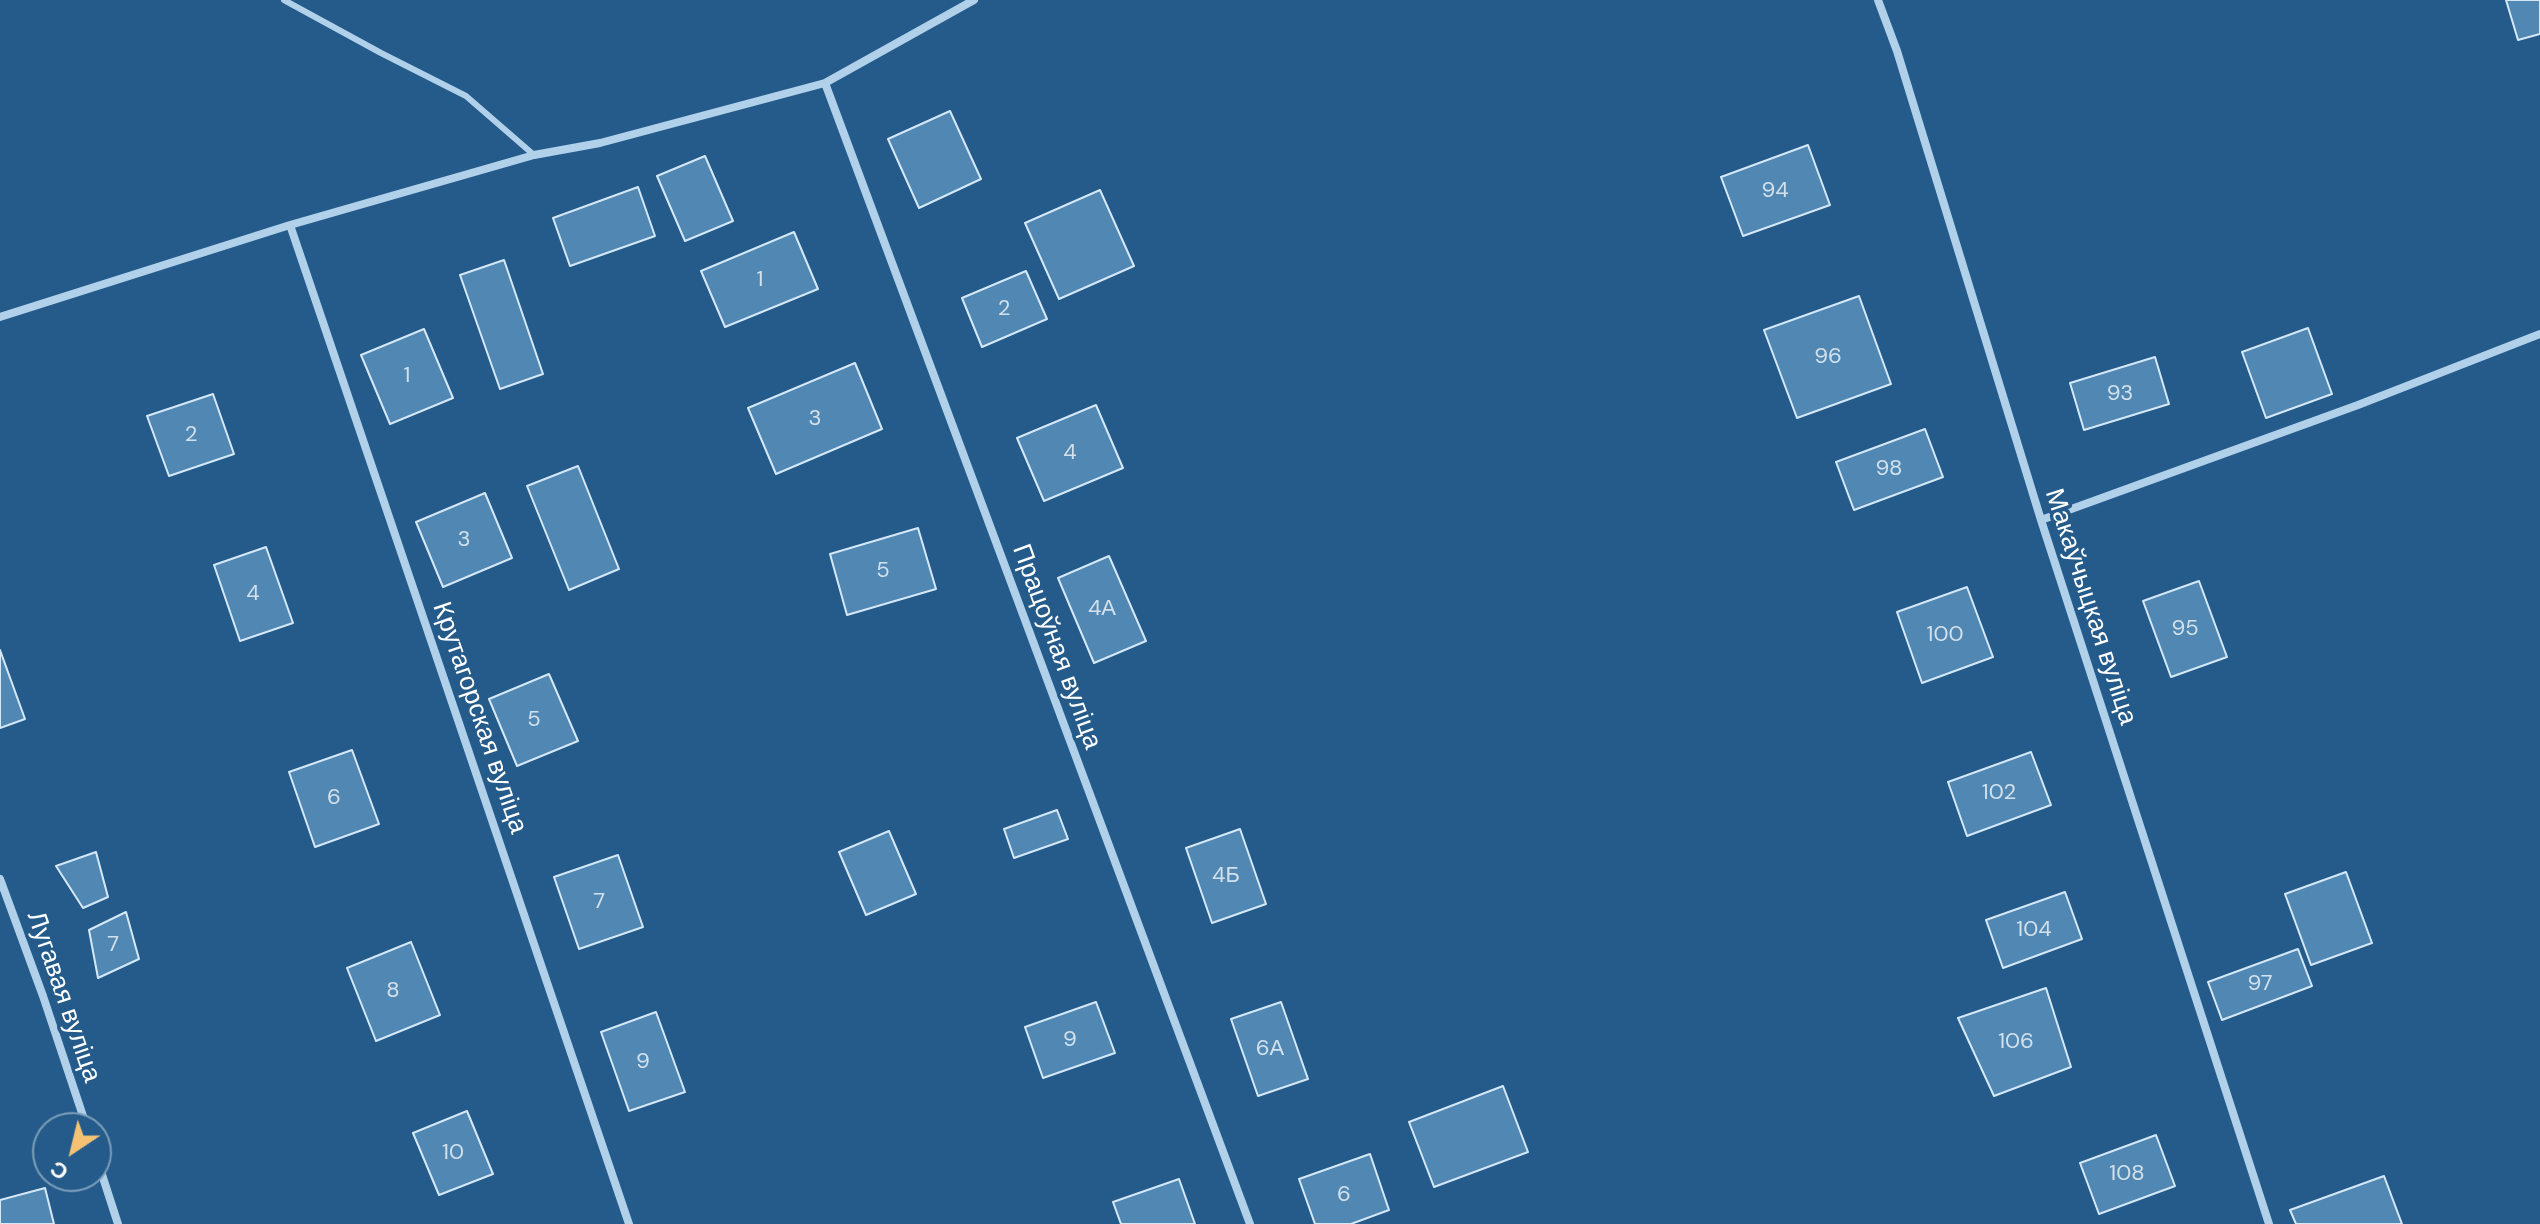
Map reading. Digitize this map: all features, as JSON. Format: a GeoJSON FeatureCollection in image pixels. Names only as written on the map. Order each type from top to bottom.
{"type":"FeatureCollection","features":[{"type":"Feature","properties":{"kind":"street"},"geometry":{"type":"LineString","coordinates":[[0,317],[290,225],[534,155],[600,143],[825,83],[974,0]]}},
{"type":"Feature","properties":{"kind":"street","name":"Макаўчыцкая вуліца"},"geometry":{"type":"LineString","coordinates":[[1878,0],[1897,51],[2041,520],[2269,1224]]}},
{"type":"Feature","properties":{"kind":"street","name":"Працоўная вуліца"},"geometry":{"type":"LineString","coordinates":[[825,83],[1250,1224]]}},
{"type":"Feature","properties":{"kind":"street","name":"Крутагорская вуліца"},"geometry":{"type":"LineString","coordinates":[[290,225],[629,1224]]}},
{"type":"Feature","properties":{"kind":"street"},"geometry":{"type":"LineString","coordinates":[[2041,520],[2358,405],[2540,334]]}},
{"type":"Feature","properties":{"kind":"street","name":"Лугавая вуліца"},"geometry":{"type":"LineString","coordinates":[[0,879],[82,1112]]}},
{"type":"Feature","properties":{"kind":"street"},"geometry":{"type":"LineString","coordinates":[[108,1192],[118,1224]]}},
{"type":"Feature","properties":{"kind":"lane"},"geometry":{"type":"LineString","coordinates":[[284,0],[466,96],[534,155]]}},
{"type":"Feature","properties":{"kind":"building"},"geometry":{"type":"Polygon","coordinates":[[[2506,0],[2540,0],[2540,34],[2518,40],[2506,0]]]}},
{"type":"Feature","properties":{"kind":"building"},"geometry":{"type":"Polygon","coordinates":[[[950,111],[981,179],[919,208],[888,139],[950,111]]]}},
{"type":"Feature","properties":{"kind":"building"},"geometry":{"type":"Polygon","coordinates":[[[1808,145],[1830,205],[1743,236],[1721,177],[1808,145]]]}},
{"type":"Feature","properties":{"kind":"building"},"geometry":{"type":"Polygon","coordinates":[[[705,156],[733,221],[685,241],[657,176],[705,156]]]}},
{"type":"Feature","properties":{"kind":"building"},"geometry":{"type":"Polygon","coordinates":[[[638,187],[655,236],[570,266],[553,218],[638,187]]]}},
{"type":"Feature","properties":{"kind":"building"},"geometry":{"type":"Polygon","coordinates":[[[1100,190],[1134,266],[1059,299],[1025,223],[1100,190]]]}},
{"type":"Feature","properties":{"kind":"building"},"geometry":{"type":"Polygon","coordinates":[[[794,232],[818,289],[725,327],[701,271],[794,232]]]}},
{"type":"Feature","properties":{"kind":"building"},"geometry":{"type":"Polygon","coordinates":[[[504,260],[543,374],[500,389],[460,275],[504,260]]]}},
{"type":"Feature","properties":{"kind":"building"},"geometry":{"type":"Polygon","coordinates":[[[1026,271],[1047,319],[982,347],[962,298],[1026,271]]]}},
{"type":"Feature","properties":{"kind":"building"},"geometry":{"type":"Polygon","coordinates":[[[1859,296],[1891,384],[1797,418],[1764,330],[1859,296]]]}},
{"type":"Feature","properties":{"kind":"building"},"geometry":{"type":"Polygon","coordinates":[[[2308,328],[2332,394],[2266,418],[2242,352],[2308,328]]]}},
{"type":"Feature","properties":{"kind":"building"},"geometry":{"type":"Polygon","coordinates":[[[424,329],[453,398],[390,424],[361,355],[424,329]]]}},
{"type":"Feature","properties":{"kind":"building"},"geometry":{"type":"Polygon","coordinates":[[[2155,357],[2169,404],[2084,430],[2070,383],[2155,357]]]}},
{"type":"Feature","properties":{"kind":"building"},"geometry":{"type":"Polygon","coordinates":[[[855,363],[882,429],[776,474],[748,408],[855,363]]]}},
{"type":"Feature","properties":{"kind":"building"},"geometry":{"type":"Polygon","coordinates":[[[213,394],[234,454],[169,476],[147,416],[213,394]]]}},
{"type":"Feature","properties":{"kind":"building"},"geometry":{"type":"Polygon","coordinates":[[[1096,405],[1123,468],[1044,501],[1017,438],[1096,405]]]}},
{"type":"Feature","properties":{"kind":"building"},"geometry":{"type":"Polygon","coordinates":[[[1925,429],[1943,477],[1854,510],[1836,462],[1925,429]]]}},
{"type":"Feature","properties":{"kind":"building"},"geometry":{"type":"Polygon","coordinates":[[[578,466],[619,569],[569,590],[527,486],[578,466]]]}},
{"type":"Feature","properties":{"kind":"building"},"geometry":{"type":"Polygon","coordinates":[[[485,493],[512,558],[443,587],[416,522],[485,493]]]}},
{"type":"Feature","properties":{"kind":"building"},"geometry":{"type":"Polygon","coordinates":[[[918,528],[936,589],[847,615],[830,554],[918,528]]]}},
{"type":"Feature","properties":{"kind":"building"},"geometry":{"type":"Polygon","coordinates":[[[266,547],[293,623],[240,641],[214,565],[266,547]]]}},
{"type":"Feature","properties":{"kind":"building"},"geometry":{"type":"Polygon","coordinates":[[[1109,556],[1146,641],[1094,663],[1058,578],[1109,556]]]}},
{"type":"Feature","properties":{"kind":"building"},"geometry":{"type":"Polygon","coordinates":[[[2199,581],[2227,657],[2171,677],[2143,601],[2199,581]]]}},
{"type":"Feature","properties":{"kind":"building"},"geometry":{"type":"Polygon","coordinates":[[[1967,587],[1993,657],[1922,683],[1897,612],[1967,587]]]}},
{"type":"Feature","properties":{"kind":"building"},"geometry":{"type":"Polygon","coordinates":[[[0,650],[25,719],[0,728],[0,650]]]}},
{"type":"Feature","properties":{"kind":"building"},"geometry":{"type":"Polygon","coordinates":[[[549,674],[578,741],[517,766],[489,699],[549,674]]]}},
{"type":"Feature","properties":{"kind":"building"},"geometry":{"type":"Polygon","coordinates":[[[352,750],[379,824],[315,847],[289,772],[352,750]]]}},
{"type":"Feature","properties":{"kind":"building"},"geometry":{"type":"Polygon","coordinates":[[[2031,752],[2051,805],[1967,836],[1948,782],[2031,752]]]}},
{"type":"Feature","properties":{"kind":"building"},"geometry":{"type":"Polygon","coordinates":[[[1057,810],[1068,839],[1014,858],[1004,829],[1057,810]]]}},
{"type":"Feature","properties":{"kind":"building"},"geometry":{"type":"Polygon","coordinates":[[[1240,829],[1266,904],[1212,923],[1186,848],[1240,829]]]}},
{"type":"Feature","properties":{"kind":"building"},"geometry":{"type":"Polygon","coordinates":[[[889,831],[916,894],[866,915],[839,852],[889,831]]]}},
{"type":"Feature","properties":{"kind":"building"},"geometry":{"type":"Polygon","coordinates":[[[96,852],[108,897],[83,908],[56,866],[96,852]]]}},
{"type":"Feature","properties":{"kind":"building"},"geometry":{"type":"Polygon","coordinates":[[[618,855],[643,927],[579,949],[554,877],[618,855]]]}},
{"type":"Feature","properties":{"kind":"building"},"geometry":{"type":"Polygon","coordinates":[[[2346,872],[2372,943],[2311,965],[2285,894],[2346,872]]]}},
{"type":"Feature","properties":{"kind":"building"},"geometry":{"type":"Polygon","coordinates":[[[2065,892],[2082,939],[2003,968],[1986,920],[2065,892]]]}},
{"type":"Feature","properties":{"kind":"building"},"geometry":{"type":"Polygon","coordinates":[[[126,912],[139,959],[98,978],[89,930],[126,912]]]}},
{"type":"Feature","properties":{"kind":"building"},"geometry":{"type":"Polygon","coordinates":[[[411,942],[440,1015],[376,1041],[347,968],[411,942]]]}},
{"type":"Feature","properties":{"kind":"building"},"geometry":{"type":"Polygon","coordinates":[[[2298,949],[2312,986],[2222,1020],[2208,982],[2298,949]]]}},
{"type":"Feature","properties":{"kind":"building"},"geometry":{"type":"Polygon","coordinates":[[[2046,988],[2071,1067],[1994,1096],[1958,1018],[2046,988]]]}},
{"type":"Feature","properties":{"kind":"building"},"geometry":{"type":"Polygon","coordinates":[[[1096,1002],[1115,1053],[1043,1078],[1025,1027],[1096,1002]]]}},
{"type":"Feature","properties":{"kind":"building"},"geometry":{"type":"Polygon","coordinates":[[[1281,1002],[1308,1079],[1258,1096],[1231,1019],[1281,1002]]]}},
{"type":"Feature","properties":{"kind":"building"},"geometry":{"type":"Polygon","coordinates":[[[656,1012],[685,1092],[629,1111],[601,1032],[656,1012]]]}},
{"type":"Feature","properties":{"kind":"building"},"geometry":{"type":"Polygon","coordinates":[[[1503,1086],[1528,1152],[1434,1187],[1409,1122],[1503,1086]]]}},
{"type":"Feature","properties":{"kind":"building"},"geometry":{"type":"Polygon","coordinates":[[[467,1111],[493,1174],[439,1195],[413,1133],[467,1111]]]}},
{"type":"Feature","properties":{"kind":"building"},"geometry":{"type":"Polygon","coordinates":[[[2156,1135],[2175,1186],[2099,1214],[2080,1163],[2156,1135]]]}},
{"type":"Feature","properties":{"kind":"building"},"geometry":{"type":"Polygon","coordinates":[[[1370,1154],[1389,1210],[1351,1224],[1315,1224],[1299,1179],[1370,1154]]]}},
{"type":"Feature","properties":{"kind":"building"},"geometry":{"type":"Polygon","coordinates":[[[2384,1176],[2402,1224],[2296,1224],[2290,1210],[2384,1176]]]}},
{"type":"Feature","properties":{"kind":"building"},"geometry":{"type":"Polygon","coordinates":[[[1179,1179],[1195,1224],[1121,1224],[1113,1202],[1179,1179]]]}},
{"type":"Feature","properties":{"kind":"building"},"geometry":{"type":"Polygon","coordinates":[[[32,1191],[46,1192],[54,1224],[0,1224],[0,1200],[32,1191]]]}}]}
